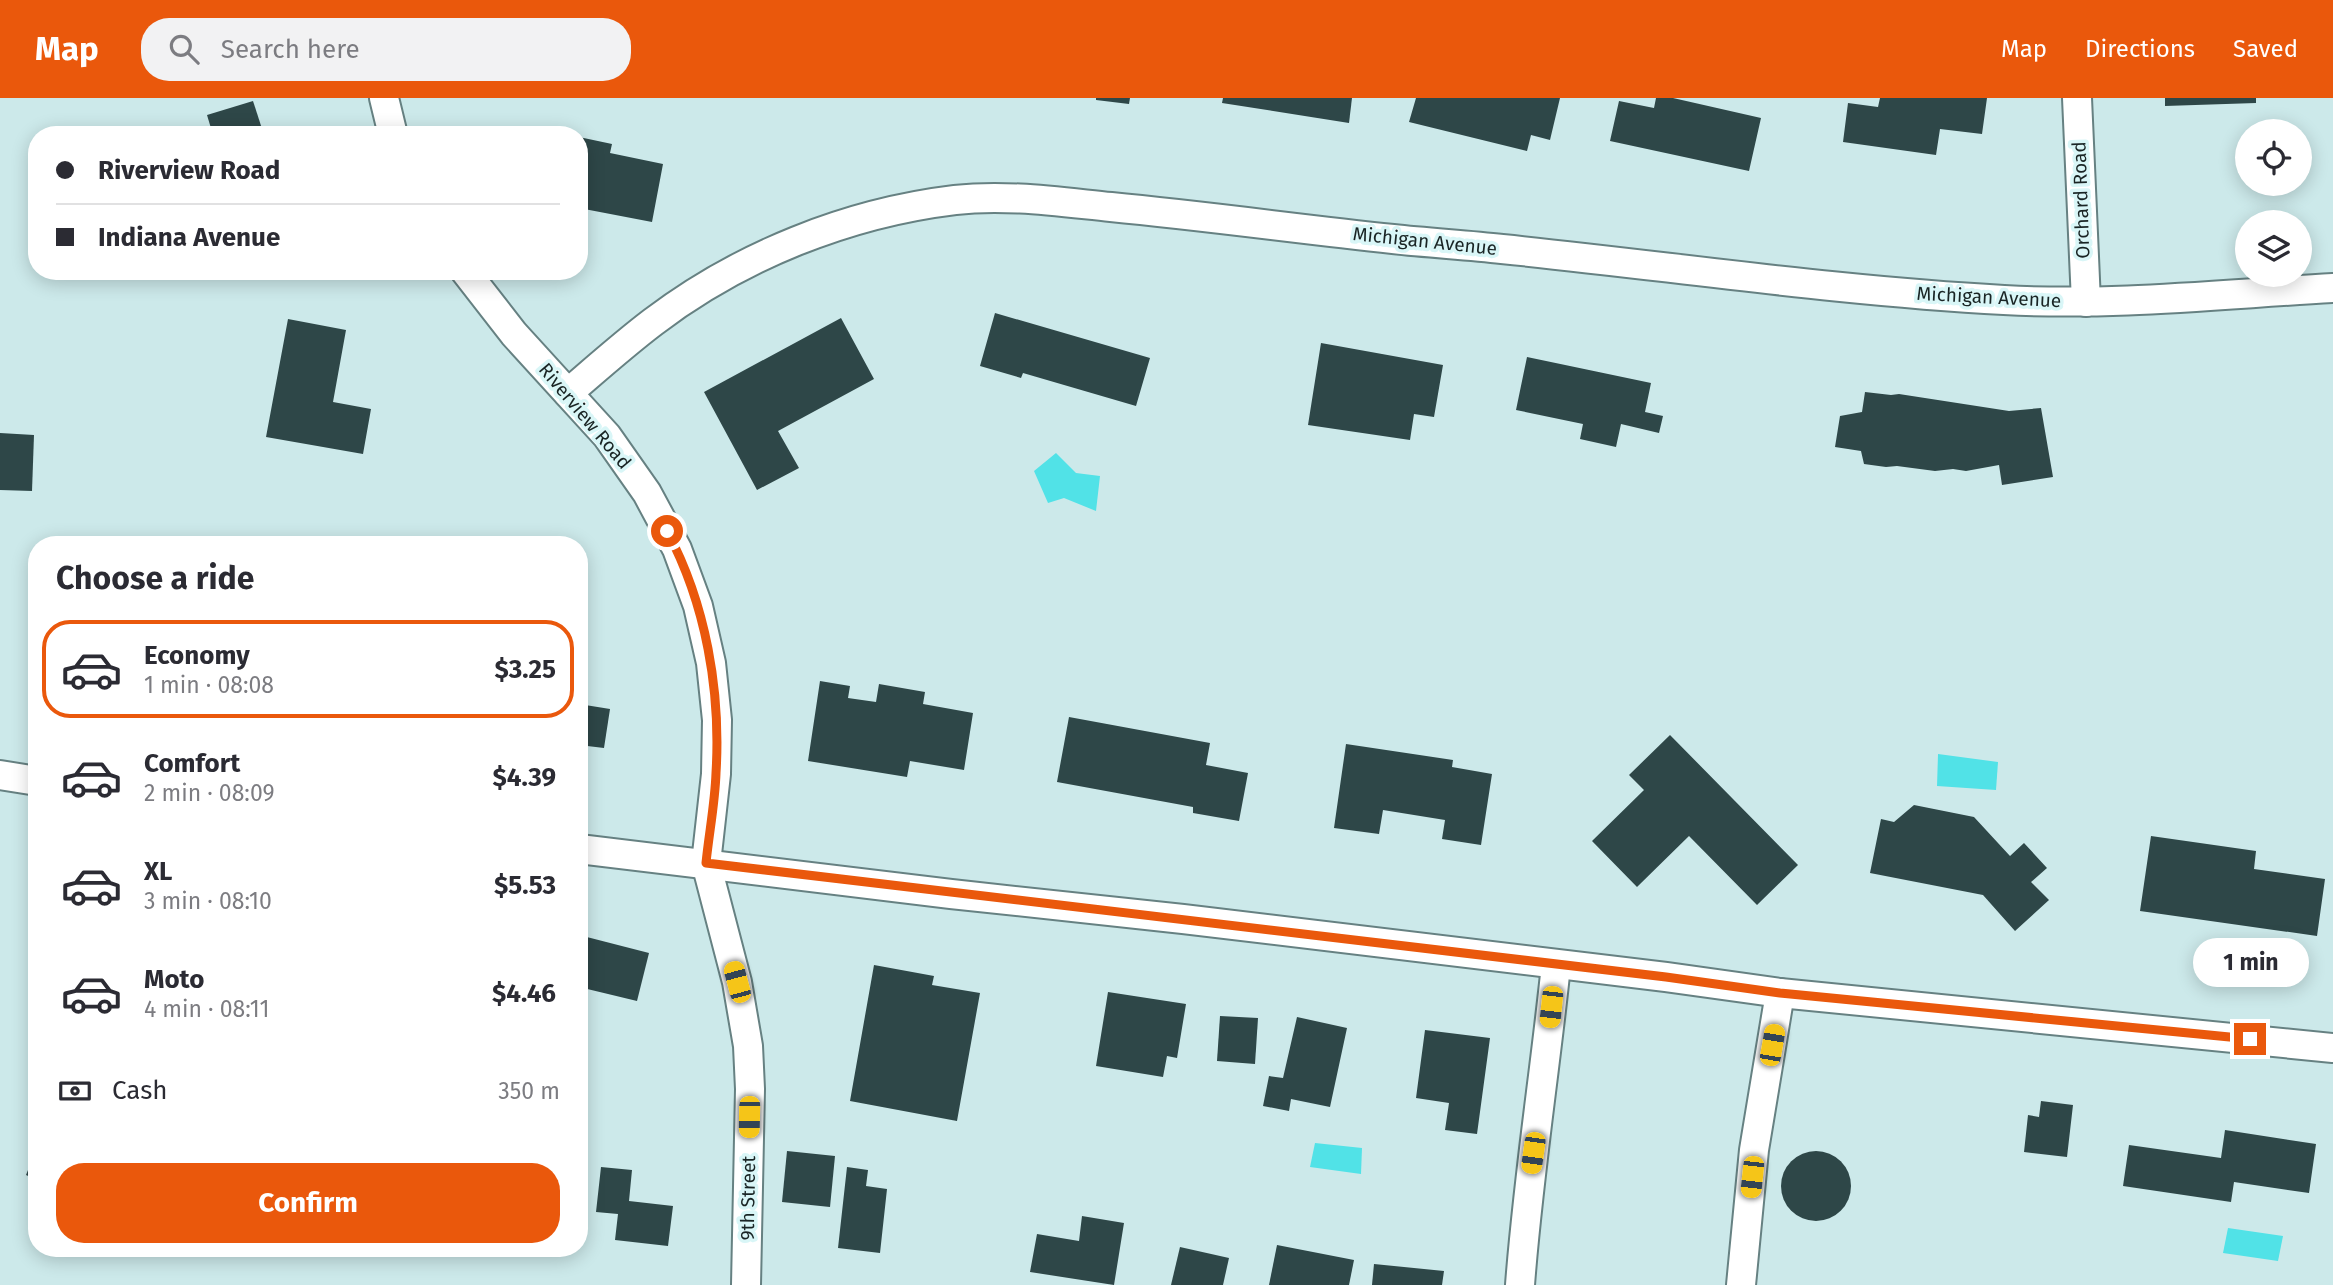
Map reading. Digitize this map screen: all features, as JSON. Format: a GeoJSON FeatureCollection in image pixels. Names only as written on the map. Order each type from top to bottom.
{"type":"FeatureCollection","features":[{"type":"Feature","properties":{"kind":"street"},"geometry":{"type":"LineString","coordinates":[[384,98],[391,126]]}},
{"type":"Feature","properties":{"kind":"street","name":"Orchard Road"},"geometry":{"type":"LineString","coordinates":[[2077,98],[2086,302]]}},
{"type":"Feature","properties":{"kind":"street","name":"Michigan Avenue"},"geometry":{"type":"LineString","coordinates":[[568,393],[653,321],[722,277],[798,239],[892,211],[958,199],[1032,199],[1791,282],[2004,300],[2086,302],[2333,288]]}},
{"type":"Feature","properties":{"kind":"street","name":"Riverview Road"},"geometry":{"type":"LineString","coordinates":[[472,280],[514,334],[607,436],[647,493],[677,549],[698,606],[711,663],[716,720],[716,774],[706,863]]}},
{"type":"Feature","properties":{"kind":"street"},"geometry":{"type":"LineString","coordinates":[[0,775],[28,780]]}},
{"type":"Feature","properties":{"kind":"street"},"geometry":{"type":"LineString","coordinates":[[588,850],[1780,993],[2333,1048]]}},
{"type":"Feature","properties":{"kind":"street","name":"9th Street"},"geometry":{"type":"LineString","coordinates":[[706,863],[737,982],[748,1046],[750,1089],[746,1285]]}},
{"type":"Feature","properties":{"kind":"street"},"geometry":{"type":"LineString","coordinates":[[1520,1285],[1526,1205],[1556,965]]}},
{"type":"Feature","properties":{"kind":"street"},"geometry":{"type":"LineString","coordinates":[[1741,1285],[1754,1150],[1780,993]]}},
{"type":"Feature","properties":{"kind":"water"},"geometry":{"type":"Polygon","coordinates":[[[1056,453],[1076,473],[1100,476],[1096,511],[1064,498],[1048,503],[1034,471],[1056,453]]]}},
{"type":"Feature","properties":{"kind":"water"},"geometry":{"type":"Polygon","coordinates":[[[1938,754],[1998,762],[1996,790],[1937,786],[1938,754]]]}},
{"type":"Feature","properties":{"kind":"water"},"geometry":{"type":"Polygon","coordinates":[[[1315,1143],[1362,1148],[1361,1174],[1310,1167],[1315,1143]]]}},
{"type":"Feature","properties":{"kind":"water"},"geometry":{"type":"Polygon","coordinates":[[[2228,1228],[2283,1236],[2278,1261],[2223,1253],[2228,1228]]]}},
{"type":"Feature","properties":{"kind":"building"},"geometry":{"type":"Polygon","coordinates":[[[1096,98],[1130,98],[1129,104],[1096,98]]]}},
{"type":"Feature","properties":{"kind":"building"},"geometry":{"type":"Polygon","coordinates":[[[1223,98],[1352,98],[1349,123],[1222,103],[1223,98]]]}},
{"type":"Feature","properties":{"kind":"building"},"geometry":{"type":"Polygon","coordinates":[[[1416,98],[1560,98],[1550,140],[1531,135],[1527,151],[1409,122],[1416,98]]]}},
{"type":"Feature","properties":{"kind":"building"},"geometry":{"type":"Polygon","coordinates":[[[1656,98],[1673,98],[1761,118],[1749,171],[1610,141],[1619,101],[1654,108],[1656,98]]]}},
{"type":"Feature","properties":{"kind":"building"},"geometry":{"type":"Polygon","coordinates":[[[1880,98],[1987,98],[1982,134],[1940,129],[1936,155],[1843,142],[1848,103],[1878,107],[1880,98]]]}},
{"type":"Feature","properties":{"kind":"building"},"geometry":{"type":"Polygon","coordinates":[[[2165,98],[2256,98],[2256,103],[2165,106],[2165,98]]]}},
{"type":"Feature","properties":{"kind":"building"},"geometry":{"type":"Polygon","coordinates":[[[253,101],[261,126],[210,126],[207,115],[253,101]]]}},
{"type":"Feature","properties":{"kind":"building"},"geometry":{"type":"Polygon","coordinates":[[[588,139],[612,144],[610,153],[663,164],[652,222],[588,210],[588,139]]]}},
{"type":"Feature","properties":{"kind":"building"},"geometry":{"type":"Polygon","coordinates":[[[995,313],[1150,358],[1136,406],[1023,373],[1021,378],[980,366],[995,313]]]}},
{"type":"Feature","properties":{"kind":"building"},"geometry":{"type":"Polygon","coordinates":[[[841,318],[874,379],[778,431],[799,468],[757,490],[704,392],[841,318]]]}},
{"type":"Feature","properties":{"kind":"building"},"geometry":{"type":"Polygon","coordinates":[[[288,319],[346,330],[333,402],[371,409],[363,454],[266,437],[288,319]]]}},
{"type":"Feature","properties":{"kind":"building"},"geometry":{"type":"Polygon","coordinates":[[[1321,343],[1443,365],[1434,417],[1414,414],[1410,440],[1308,425],[1321,343]]]}},
{"type":"Feature","properties":{"kind":"building"},"geometry":{"type":"Polygon","coordinates":[[[1527,357],[1651,383],[1645,412],[1663,416],[1659,433],[1621,424],[1616,447],[1580,439],[1583,424],[1516,410],[1527,357]]]}},
{"type":"Feature","properties":{"kind":"building"},"geometry":{"type":"Polygon","coordinates":[[[1865,392],[1899,394],[2009,411],[2041,408],[2053,477],[2002,485],[1999,465],[1966,471],[1935,471],[1864,464],[1861,451],[1835,447],[1840,416],[1862,412],[1865,392]]]}},
{"type":"Feature","properties":{"kind":"building"},"geometry":{"type":"Polygon","coordinates":[[[0,433],[34,435],[32,491],[0,490],[0,433]]]}},
{"type":"Feature","properties":{"kind":"building"},"geometry":{"type":"Polygon","coordinates":[[[820,681],[850,686],[848,698],[876,702],[879,684],[925,692],[923,704],[973,713],[964,770],[910,761],[907,777],[808,761],[820,681]]]}},
{"type":"Feature","properties":{"kind":"building"},"geometry":{"type":"Polygon","coordinates":[[[588,705],[610,709],[604,748],[588,746],[588,705]]]}},
{"type":"Feature","properties":{"kind":"building"},"geometry":{"type":"Polygon","coordinates":[[[1069,717],[1210,743],[1206,765],[1248,773],[1239,821],[1193,813],[1193,807],[1057,782],[1069,717]]]}},
{"type":"Feature","properties":{"kind":"building"},"geometry":{"type":"Polygon","coordinates":[[[1670,735],[1798,865],[1757,905],[1689,836],[1637,887],[1592,841],[1644,790],[1629,775],[1670,735]]]}},
{"type":"Feature","properties":{"kind":"building"},"geometry":{"type":"Polygon","coordinates":[[[1346,744],[1453,760],[1452,767],[1492,774],[1481,845],[1442,839],[1445,820],[1383,810],[1379,834],[1334,828],[1346,744]]]}},
{"type":"Feature","properties":{"kind":"building"},"geometry":{"type":"Polygon","coordinates":[[[1914,805],[1974,817],[2010,856],[2024,843],[2047,868],[2031,882],[2049,900],[2015,931],[1983,895],[1870,873],[1881,819],[1894,822],[1914,805]]]}},
{"type":"Feature","properties":{"kind":"building"},"geometry":{"type":"Polygon","coordinates":[[[2151,836],[2256,851],[2254,869],[2325,879],[2317,936],[2140,911],[2151,836]]]}},
{"type":"Feature","properties":{"kind":"building"},"geometry":{"type":"Polygon","coordinates":[[[588,937],[649,953],[637,1001],[588,989],[588,937]]]}},
{"type":"Feature","properties":{"kind":"building"},"geometry":{"type":"Polygon","coordinates":[[[874,965],[934,976],[932,985],[980,993],[957,1121],[850,1101],[874,965]]]}},
{"type":"Feature","properties":{"kind":"building"},"geometry":{"type":"Polygon","coordinates":[[[1108,992],[1186,1004],[1177,1058],[1167,1056],[1163,1077],[1096,1066],[1108,992]]]}},
{"type":"Feature","properties":{"kind":"building"},"geometry":{"type":"Polygon","coordinates":[[[1220,1016],[1258,1018],[1255,1064],[1217,1061],[1220,1016]]]}},
{"type":"Feature","properties":{"kind":"building"},"geometry":{"type":"Polygon","coordinates":[[[1297,1017],[1347,1028],[1330,1107],[1291,1099],[1289,1111],[1263,1106],[1269,1076],[1283,1078],[1297,1017]]]}},
{"type":"Feature","properties":{"kind":"building"},"geometry":{"type":"Polygon","coordinates":[[[1425,1030],[1490,1038],[1477,1134],[1445,1130],[1449,1103],[1416,1098],[1425,1030]]]}},
{"type":"Feature","properties":{"kind":"building"},"geometry":{"type":"Polygon","coordinates":[[[2041,1101],[2073,1105],[2067,1157],[2024,1152],[2028,1115],[2039,1117],[2041,1101]]]}},
{"type":"Feature","properties":{"kind":"building"},"geometry":{"type":"Polygon","coordinates":[[[2225,1130],[2316,1144],[2309,1193],[2234,1182],[2231,1202],[2123,1186],[2129,1145],[2221,1158],[2225,1130]]]}},
{"type":"Feature","properties":{"kind":"building"},"geometry":{"type":"Polygon","coordinates":[[[787,1151],[835,1156],[830,1207],[782,1202],[787,1151]]]}},
{"type":"Feature","properties":{"kind":"building"},"geometry":{"type":"Polygon","coordinates":[[[1816,1151],[1835,1157],[1845,1167],[1851,1186],[1845,1205],[1835,1215],[1816,1221],[1797,1215],[1787,1205],[1781,1186],[1787,1167],[1797,1157],[1816,1151]]]}},
{"type":"Feature","properties":{"kind":"building"},"geometry":{"type":"Polygon","coordinates":[[[601,1167],[632,1170],[629,1201],[673,1206],[668,1246],[615,1240],[618,1214],[596,1212],[601,1167]]]}},
{"type":"Feature","properties":{"kind":"building"},"geometry":{"type":"Polygon","coordinates":[[[847,1167],[868,1170],[866,1186],[887,1189],[880,1253],[838,1248],[847,1167]]]}},
{"type":"Feature","properties":{"kind":"building"},"geometry":{"type":"Polygon","coordinates":[[[1082,1216],[1124,1223],[1114,1285],[1030,1272],[1037,1234],[1079,1241],[1082,1216]]]}},
{"type":"Feature","properties":{"kind":"building"},"geometry":{"type":"Polygon","coordinates":[[[1277,1245],[1354,1260],[1349,1285],[1269,1285],[1277,1245]]]}},
{"type":"Feature","properties":{"kind":"building"},"geometry":{"type":"Polygon","coordinates":[[[1180,1247],[1229,1258],[1223,1285],[1171,1285],[1180,1247]]]}},
{"type":"Feature","properties":{"kind":"building"},"geometry":{"type":"Polygon","coordinates":[[[1374,1264],[1444,1271],[1442,1285],[1372,1285],[1374,1264]]]}},
{"type":"Feature","properties":{"kind":"route"},"geometry":{"type":"LineString","coordinates":[[667,531],[677,549],[698,606],[711,663],[716,720],[716,774],[706,863],[1666,977],[1780,993],[2250,1039]]}}]}
